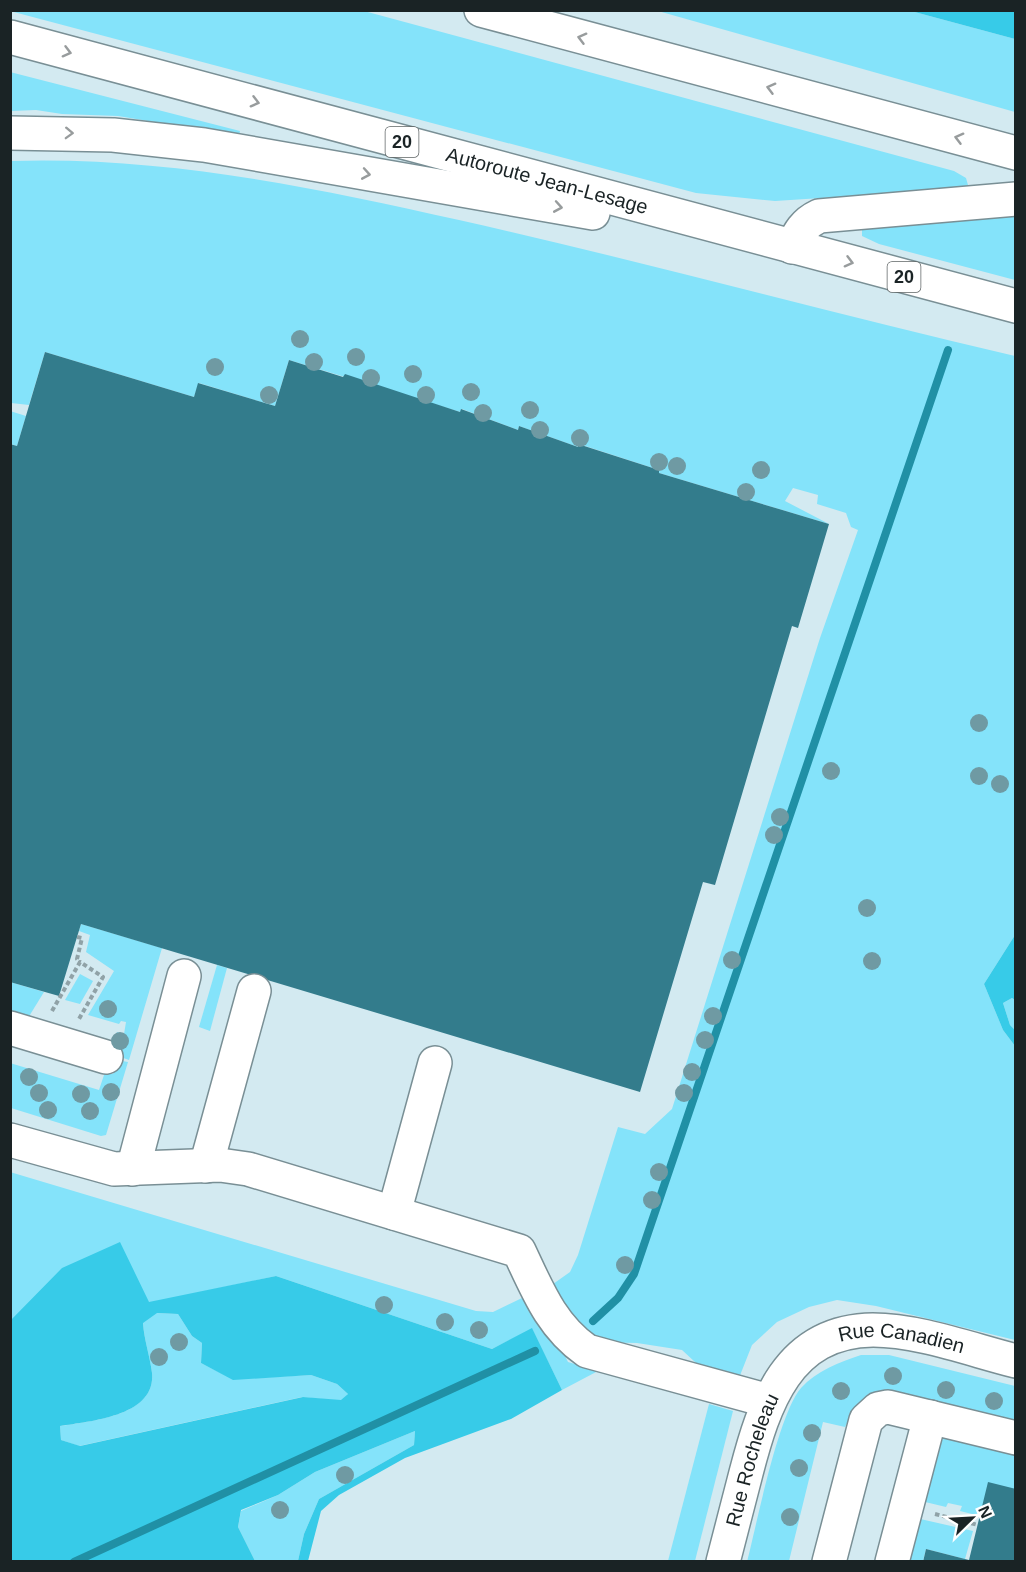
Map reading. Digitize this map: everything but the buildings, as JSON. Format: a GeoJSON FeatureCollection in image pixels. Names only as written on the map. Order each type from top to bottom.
{"type":"FeatureCollection","features":[{"type":"Feature","properties":{"kind":"main road"},"geometry":{"type":"LineString","coordinates":[[482,11],[1016,153]]}},
{"type":"Feature","properties":{"kind":"main road","name":"Autoroute Jean-Lesage"},"geometry":{"type":"LineString","coordinates":[[10,37],[792,248],[1016,306]]}},
{"type":"Feature","properties":{"kind":"main road"},"geometry":{"type":"LineString","coordinates":[[10,133],[113,135],[204,145],[792,248],[799,231],[809,220],[819,216],[1016,199]]}},
{"type":"Feature","properties":{"kind":"main road"},"geometry":{"type":"LineString","coordinates":[[133,1169],[184,976]]}},
{"type":"Feature","properties":{"kind":"main road"},"geometry":{"type":"LineString","coordinates":[[206,1166],[254,991]]}},
{"type":"Feature","properties":{"kind":"main road"},"geometry":{"type":"LineString","coordinates":[[10,1028],[106,1057]]}},
{"type":"Feature","properties":{"kind":"main road"},"geometry":{"type":"LineString","coordinates":[[394,1213],[435,1063]]}},
{"type":"Feature","properties":{"kind":"main road"},"geometry":{"type":"LineString","coordinates":[[10,1140],[96,1165],[133,1169],[206,1166],[248,1169],[519,1251],[552,1318],[571,1340],[587,1351],[769,1401]]}},
{"type":"Feature","properties":{"kind":"main road","name":"Rue Canadien"},"geometry":{"type":"LineString","coordinates":[[793,1362],[816,1346],[836,1337],[873,1330],[911,1335],[1016,1361]]}},
{"type":"Feature","properties":{"kind":"main road","name":"Rue Rocheleau"},"geometry":{"type":"LineString","coordinates":[[723,1562],[756,1433],[769,1401],[793,1362]]}},
{"type":"Feature","properties":{"kind":"main road"},"geometry":{"type":"LineString","coordinates":[[829,1562],[866,1420],[878,1409],[888,1407],[1016,1438]]}},
{"type":"Feature","properties":{"kind":"main road"},"geometry":{"type":"LineString","coordinates":[[892,1562],[930,1417]]}},
{"type":"Feature","properties":{"kind":"path"},"geometry":{"type":"LineString","coordinates":[[77,937],[82,938],[77,959],[103,977],[81,1013]]}},
{"type":"Feature","properties":{"kind":"path"},"geometry":{"type":"LineString","coordinates":[[51,1013],[81,962]]}},
{"type":"Feature","properties":{"kind":"path"},"geometry":{"type":"LineString","coordinates":[[927,1512],[978,1525]]}},
{"type":"Feature","properties":{"kind":"shaded area"},"geometry":{"type":"Polygon","coordinates":[[[10,11],[364,11],[954,171],[966,178],[968,185],[960,189],[775,201],[696,193],[10,11]]]}},
{"type":"Feature","properties":{"kind":"shaded area"},"geometry":{"type":"Polygon","coordinates":[[[658,11],[911,11],[1015,39],[1015,112],[658,11]]]}},
{"type":"Feature","properties":{"kind":"shaded area"},"geometry":{"type":"Polygon","coordinates":[[[911,11],[1015,11],[1015,39],[911,11]]]}},
{"type":"Feature","properties":{"kind":"shaded area"},"geometry":{"type":"Polygon","coordinates":[[[10,72],[240,131],[239,136],[118,116],[62,114],[36,110],[11,111],[10,72]]]}},
{"type":"Feature","properties":{"kind":"shaded area"},"geometry":{"type":"Polygon","coordinates":[[[10,161],[124,163],[237,176],[348,196],[529,236],[1015,356],[1015,935],[984,984],[1003,1030],[1015,1046],[1015,1340],[876,1306],[837,1300],[809,1307],[777,1322],[752,1345],[739,1378],[708,1374],[682,1350],[637,1343],[595,1342],[546,1289],[570,1272],[578,1255],[618,1127],[645,1134],[672,1109],[820,638],[858,530],[851,527],[846,513],[817,504],[818,495],[793,488],[785,501],[829,524],[659,473],[659,470],[579,444],[578,447],[519,426],[518,430],[462,409],[460,412],[289,360],[275,406],[199,383],[194,397],[45,352],[29,405],[11,403],[10,161]]]}},
{"type":"Feature","properties":{"kind":"shaded area"},"geometry":{"type":"Polygon","coordinates":[[[1015,214],[1015,280],[879,244],[862,236],[862,227],[1015,214]]]}},
{"type":"Feature","properties":{"kind":"shaded area"},"geometry":{"type":"Polygon","coordinates":[[[10,411],[26,416],[17,446],[11,444],[10,411]]]}},
{"type":"Feature","properties":{"kind":"shaded area"},"geometry":{"type":"Polygon","coordinates":[[[81,924],[162,948],[129,1060],[118,1056],[121,1044],[114,1042],[117,1032],[124,1034],[126,1022],[121,1021],[119,1024],[88,1015],[114,971],[86,952],[90,935],[79,931],[81,924]]]}},
{"type":"Feature","properties":{"kind":"shaded area"},"geometry":{"type":"Polygon","coordinates":[[[1015,935],[1015,1000],[1012,998],[1003,1003],[1010,1025],[1015,1030],[1015,1046],[1003,1030],[984,984],[1015,935]]]}},
{"type":"Feature","properties":{"kind":"shaded area"},"geometry":{"type":"Polygon","coordinates":[[[217,965],[227,968],[210,1031],[199,1027],[217,965]]]}},
{"type":"Feature","properties":{"kind":"shaded area"},"geometry":{"type":"Polygon","coordinates":[[[80,974],[93,981],[80,1004],[65,1000],[80,974]]]}},
{"type":"Feature","properties":{"kind":"shaded area"},"geometry":{"type":"Polygon","coordinates":[[[10,982],[44,992],[28,1018],[11,1013],[10,982]]]}},
{"type":"Feature","properties":{"kind":"shaded area"},"geometry":{"type":"Polygon","coordinates":[[[1012,998],[1015,1000],[1015,1030],[1010,1025],[1003,1003],[1012,998]]]}},
{"type":"Feature","properties":{"kind":"shaded area"},"geometry":{"type":"Polygon","coordinates":[[[117,1060],[128,1062],[106,1135],[101,1136],[11,1108],[10,1063],[99,1090],[105,1072],[113,1074],[117,1060]]]}},
{"type":"Feature","properties":{"kind":"shaded area"},"geometry":{"type":"Polygon","coordinates":[[[10,1172],[476,1311],[493,1312],[522,1298],[559,1344],[568,1362],[598,1371],[562,1390],[532,1329],[492,1349],[276,1276],[149,1303],[11,1320],[10,1172]]]}},
{"type":"Feature","properties":{"kind":"shaded area"},"geometry":{"type":"Polygon","coordinates":[[[120,1242],[149,1302],[276,1276],[492,1349],[532,1328],[562,1390],[511,1419],[405,1458],[339,1495],[321,1511],[308,1561],[298,1561],[304,1534],[319,1499],[414,1445],[415,1431],[315,1472],[278,1495],[241,1510],[238,1527],[255,1561],[11,1561],[11,1320],[62,1268],[120,1242]],[[157,1313],[143,1323],[152,1373],[150,1387],[144,1399],[119,1414],[60,1426],[61,1440],[80,1446],[303,1397],[341,1400],[348,1394],[337,1384],[311,1375],[233,1380],[201,1363],[202,1343],[192,1336],[178,1314],[157,1313]]]}},
{"type":"Feature","properties":{"kind":"shaded area"},"geometry":{"type":"Polygon","coordinates":[[[156,1313],[178,1314],[192,1336],[202,1343],[201,1363],[233,1379],[311,1375],[337,1384],[348,1394],[342,1401],[302,1397],[79,1446],[61,1440],[60,1426],[119,1414],[144,1399],[150,1387],[152,1373],[143,1322],[156,1313]]]}},
{"type":"Feature","properties":{"kind":"shaded area"},"geometry":{"type":"Polygon","coordinates":[[[861,1355],[889,1355],[1015,1386],[1015,1422],[866,1399],[853,1411],[845,1427],[823,1422],[789,1561],[747,1562],[776,1445],[792,1402],[801,1388],[821,1372],[861,1355]]]}},
{"type":"Feature","properties":{"kind":"shaded area"},"geometry":{"type":"Polygon","coordinates":[[[709,1404],[733,1411],[695,1561],[668,1561],[709,1404]]]}},
{"type":"Feature","properties":{"kind":"shaded area"},"geometry":{"type":"Polygon","coordinates":[[[415,1431],[414,1445],[319,1499],[304,1534],[298,1561],[255,1561],[238,1527],[241,1511],[278,1495],[315,1472],[415,1431]]]}},
{"type":"Feature","properties":{"kind":"shaded area"},"geometry":{"type":"Polygon","coordinates":[[[947,1437],[1015,1452],[1015,1489],[980,1516],[960,1511],[962,1506],[948,1503],[946,1507],[921,1501],[940,1441],[947,1437]]]}},
{"type":"Feature","properties":{"kind":"shaded area"},"geometry":{"type":"Polygon","coordinates":[[[916,1518],[973,1531],[965,1559],[926,1549],[923,1561],[905,1562],[916,1518]]]}},
{"type":"Feature","properties":{"kind":"waterway"},"geometry":{"type":"LineString","coordinates":[[593,1321],[618,1298],[634,1274],[948,350]]}},
{"type":"Feature","properties":{"kind":"waterway"},"geometry":{"type":"LineString","coordinates":[[74,1562],[535,1351]]}}]}
